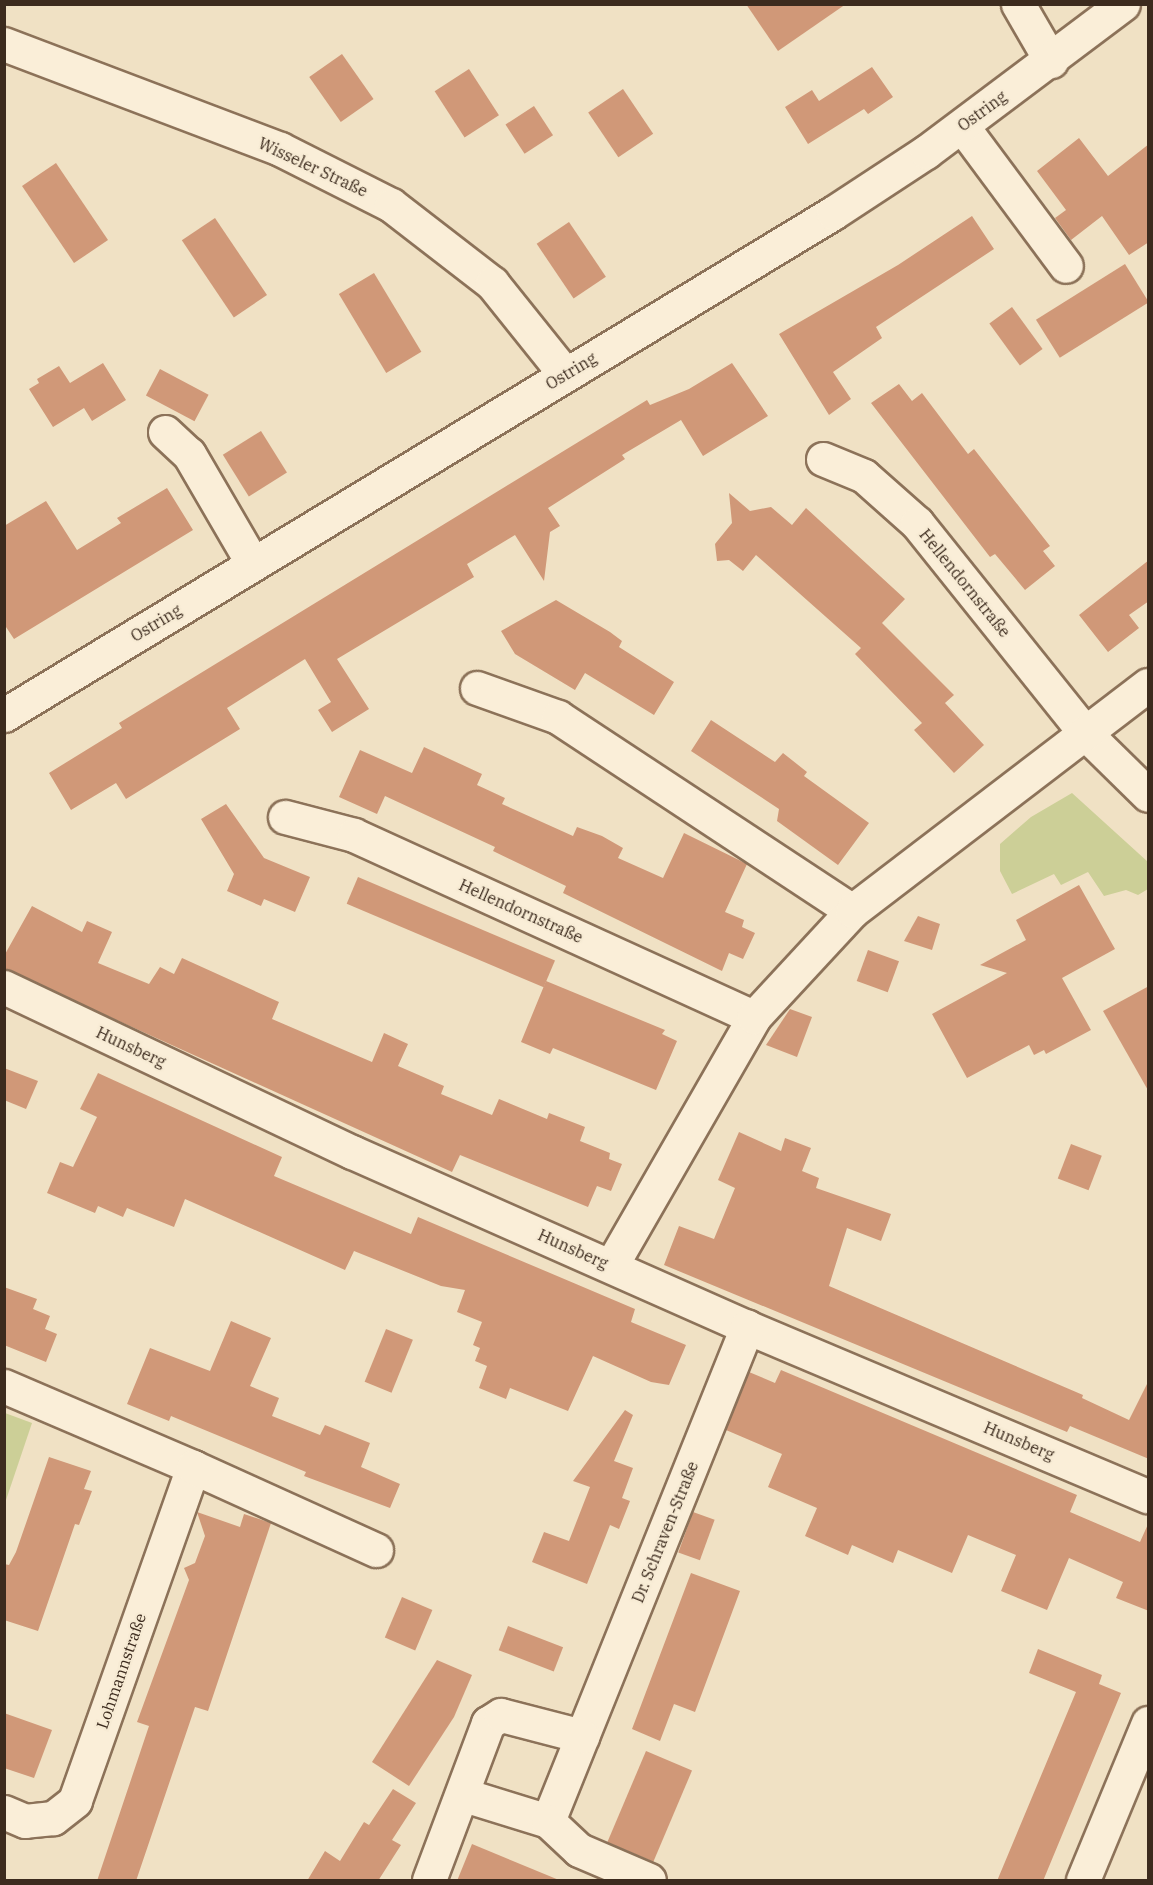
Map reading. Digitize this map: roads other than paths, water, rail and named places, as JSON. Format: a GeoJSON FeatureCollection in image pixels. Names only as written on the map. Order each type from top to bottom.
{"type":"FeatureCollection","features":[{"type":"Feature","properties":{"kind":"street"},"geometry":{"type":"LineString","coordinates":[[1018,4],[1051,62]]}},
{"type":"Feature","properties":{"kind":"street","name":"Ostring"},"geometry":{"type":"LineString","coordinates":[[4,715],[833,213],[962,126],[1051,62],[1123,4]]}},
{"type":"Feature","properties":{"kind":"street","name":"Wisseler Straße"},"geometry":{"type":"LineString","coordinates":[[4,44],[280,149],[391,205],[492,283],[565,374]]}},
{"type":"Feature","properties":{"kind":"street"},"geometry":{"type":"LineString","coordinates":[[962,126],[1066,266]]}},
{"type":"Feature","properties":{"kind":"street"},"geometry":{"type":"LineString","coordinates":[[165,432],[189,454],[253,564]]}},
{"type":"Feature","properties":{"kind":"street","name":"Hellendornstraße"},"geometry":{"type":"LineString","coordinates":[[823,459],[864,476],[917,523],[1085,733],[1149,795]]}},
{"type":"Feature","properties":{"kind":"street"},"geometry":{"type":"LineString","coordinates":[[611,1266],[754,1017],[852,911],[1149,685]]}},
{"type":"Feature","properties":{"kind":"street"},"geometry":{"type":"LineString","coordinates":[[477,688],[558,717],[852,911]]}},
{"type":"Feature","properties":{"kind":"street","name":"Hellendornstraße"},"geometry":{"type":"LineString","coordinates":[[285,817],[354,835],[754,1017]]}},
{"type":"Feature","properties":{"kind":"street","name":"Hunsberg"},"geometry":{"type":"LineString","coordinates":[[4,987],[352,1152],[747,1327],[1149,1496]]}},
{"type":"Feature","properties":{"kind":"street","name":"Dr. Schraven-Straße"},"geometry":{"type":"LineString","coordinates":[[548,1821],[747,1327]]}},
{"type":"Feature","properties":{"kind":"street"},"geometry":{"type":"LineString","coordinates":[[4,1386],[193,1467],[376,1550]]}},
{"type":"Feature","properties":{"kind":"street","name":"Lohmannstraße"},"geometry":{"type":"LineString","coordinates":[[4,1812],[25,1821],[53,1818],[75,1801],[193,1467]]}},
{"type":"Feature","properties":{"kind":"street"},"geometry":{"type":"LineString","coordinates":[[429,1881],[464,1795],[488,1723],[501,1715],[582,1736]]}},
{"type":"Feature","properties":{"kind":"street"},"geometry":{"type":"LineString","coordinates":[[1083,1881],[1149,1723]]}},
{"type":"Feature","properties":{"kind":"street"},"geometry":{"type":"LineString","coordinates":[[464,1795],[548,1821],[579,1850],[649,1881]]}}]}
